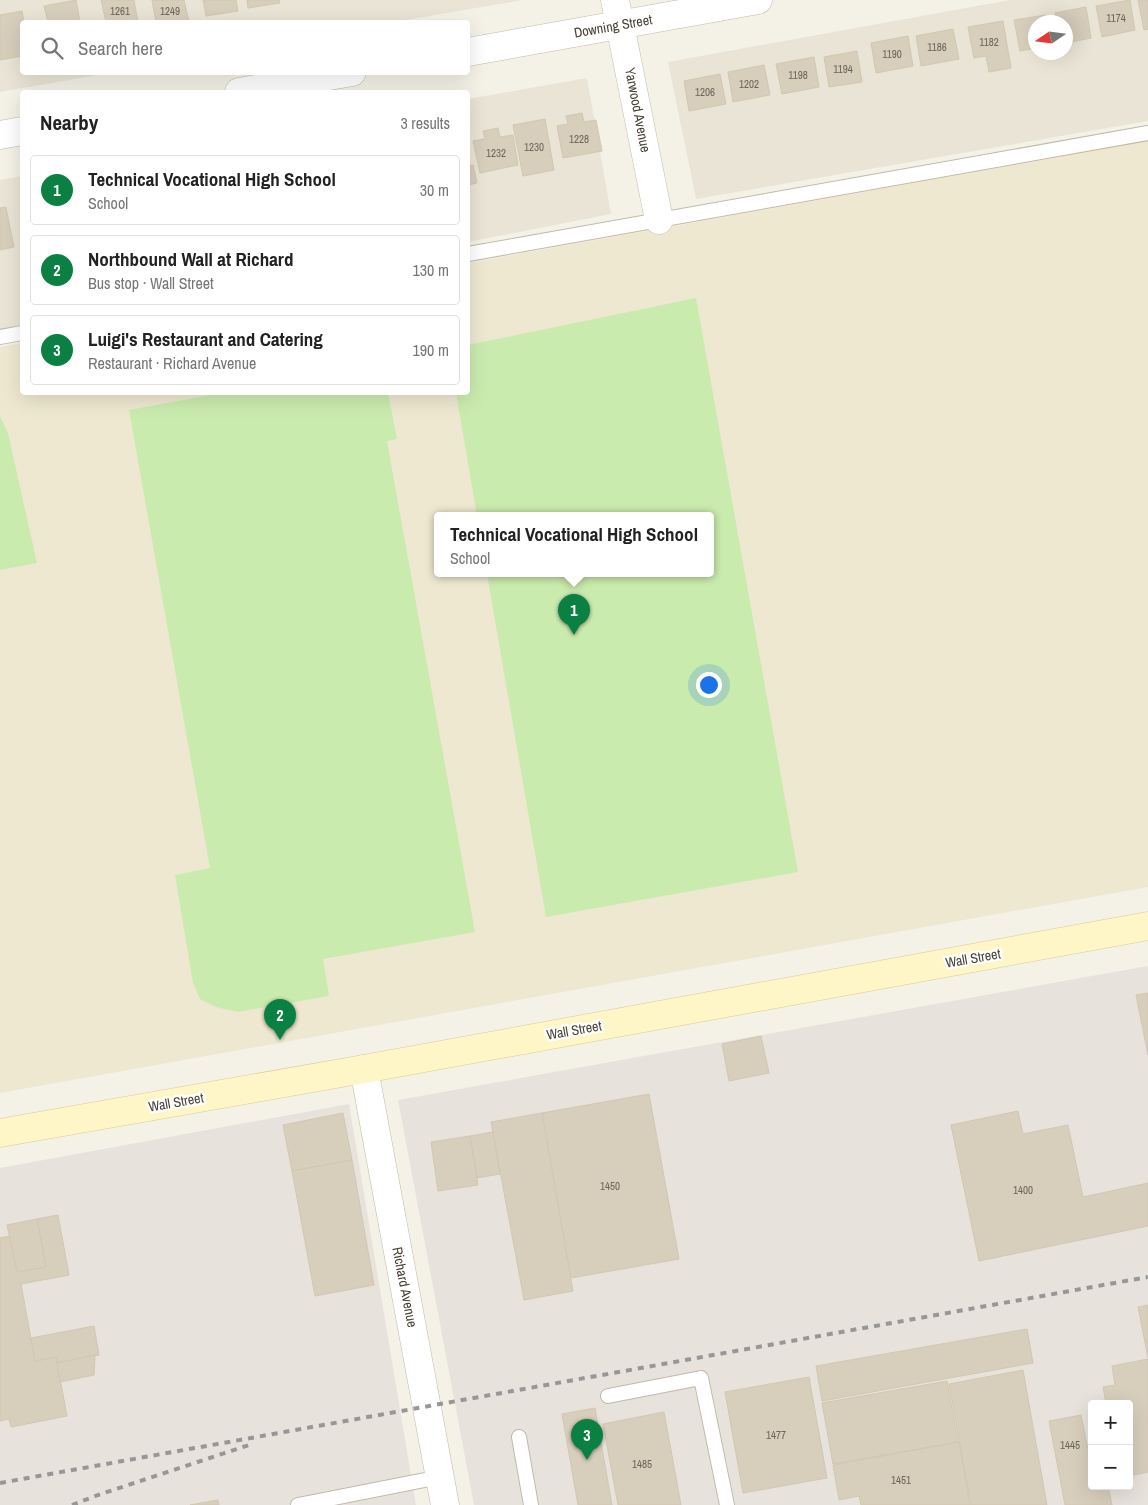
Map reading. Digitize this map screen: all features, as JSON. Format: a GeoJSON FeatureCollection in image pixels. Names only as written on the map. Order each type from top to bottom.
{"type":"FeatureCollection","features":[{"type":"Feature","properties":{"kind":"main road","name":"Wall Street"},"geometry":{"type":"LineString","coordinates":[[0,1133],[364,1069],[1148,926]]}},
{"type":"Feature","properties":{"kind":"street","name":"Downing Street"},"geometry":{"type":"LineString","coordinates":[[470,51],[617,12],[758,0]]}},
{"type":"Feature","properties":{"kind":"street","name":"Yarwood Avenue"},"geometry":{"type":"LineString","coordinates":[[617,12],[659,220]]}},
{"type":"Feature","properties":{"kind":"street"},"geometry":{"type":"LineString","coordinates":[[250,90],[335,75]]}},
{"type":"Feature","properties":{"kind":"street"},"geometry":{"type":"LineString","coordinates":[[0,135],[20,131]]}},
{"type":"Feature","properties":{"kind":"street","name":"Richard Avenue"},"geometry":{"type":"LineString","coordinates":[[364,1069],[444,1505]]}},
{"type":"Feature","properties":{"kind":"lane"},"geometry":{"type":"LineString","coordinates":[[470,254],[1148,133]]}},
{"type":"Feature","properties":{"kind":"lane"},"geometry":{"type":"LineString","coordinates":[[0,337],[20,333]]}},
{"type":"Feature","properties":{"kind":"lane"},"geometry":{"type":"LineString","coordinates":[[608,1396],[701,1378],[727,1505]]}},
{"type":"Feature","properties":{"kind":"lane"},"geometry":{"type":"LineString","coordinates":[[519,1437],[528,1505]]}},
{"type":"Feature","properties":{"kind":"lane"},"geometry":{"type":"LineString","coordinates":[[298,1505],[440,1477]]}},
{"type":"Feature","properties":{"kind":"shaded area"},"geometry":{"type":"Polygon","coordinates":[[[0,0],[523,0],[406,20],[20,20],[20,75],[98,75],[0,92],[0,0]]]}},
{"type":"Feature","properties":{"kind":"shaded area"},"geometry":{"type":"Polygon","coordinates":[[[1010,0],[1148,0],[1148,121],[696,199],[668,62],[1010,0]]]}},
{"type":"Feature","properties":{"kind":"shaded area"},"geometry":{"type":"Polygon","coordinates":[[[587,78],[611,214],[470,242],[470,99],[587,78]]]}},
{"type":"Feature","properties":{"kind":"shaded area"},"geometry":{"type":"Polygon","coordinates":[[[1148,141],[1148,887],[0,1093],[0,347],[20,343],[20,395],[470,395],[470,263],[1148,141]]]}},
{"type":"Feature","properties":{"kind":"shaded area"},"geometry":{"type":"Polygon","coordinates":[[[20,176],[20,329],[0,333],[0,180],[20,176]]]}},
{"type":"Feature","properties":{"kind":"shaded area"},"geometry":{"type":"Polygon","coordinates":[[[1148,966],[1148,1505],[474,1505],[398,1100],[1148,966]]]}},
{"type":"Feature","properties":{"kind":"shaded area"},"geometry":{"type":"Polygon","coordinates":[[[349,1104],[416,1505],[0,1505],[0,1168],[349,1104]]]}},
{"type":"Feature","properties":{"kind":"green space"},"geometry":{"type":"Polygon","coordinates":[[[696,298],[798,872],[546,917],[488,577],[714,577],[714,512],[476,512],[456,395],[470,395],[470,345],[696,298]]]}},
{"type":"Feature","properties":{"kind":"green space"},"geometry":{"type":"Polygon","coordinates":[[[211,395],[388,395],[397,439],[387,441],[475,932],[323,959],[329,996],[238,1012],[216,1007],[200,999],[193,983],[175,875],[210,868],[129,410],[211,395]]]}},
{"type":"Feature","properties":{"kind":"green space"},"geometry":{"type":"Polygon","coordinates":[[[0,416],[8,433],[37,563],[0,570],[0,416]]]}},
{"type":"Feature","properties":{"kind":"building"},"geometry":{"type":"Polygon","coordinates":[[[76,0],[80,20],[48,20],[44,6],[76,0]]]}},
{"type":"Feature","properties":{"kind":"building"},"geometry":{"type":"Polygon","coordinates":[[[101,0],[134,0],[138,20],[106,20],[101,0]]]}},
{"type":"Feature","properties":{"kind":"building"},"geometry":{"type":"Polygon","coordinates":[[[152,0],[184,0],[189,20],[156,20],[152,0]]]}},
{"type":"Feature","properties":{"kind":"building"},"geometry":{"type":"Polygon","coordinates":[[[203,0],[236,0],[238,11],[206,16],[203,0]]]}},
{"type":"Feature","properties":{"kind":"building"},"geometry":{"type":"Polygon","coordinates":[[[247,0],[279,0],[280,3],[248,8],[247,0]]]}},
{"type":"Feature","properties":{"kind":"building"},"geometry":{"type":"Polygon","coordinates":[[[1130,0],[1135,30],[1102,37],[1096,6],[1130,0]]]}},
{"type":"Feature","properties":{"kind":"building"},"geometry":{"type":"Polygon","coordinates":[[[1138,0],[1148,0],[1148,29],[1144,30],[1138,0]]]}},
{"type":"Feature","properties":{"kind":"building"},"geometry":{"type":"Polygon","coordinates":[[[1086,7],[1091,38],[1073,42],[1073,15],[1055,15],[1055,13],[1086,7]]]}},
{"type":"Feature","properties":{"kind":"building"},"geometry":{"type":"Polygon","coordinates":[[[22,11],[24,20],[20,20],[20,56],[0,60],[0,15],[22,11]]]}},
{"type":"Feature","properties":{"kind":"building"},"geometry":{"type":"Polygon","coordinates":[[[1028,18],[1028,50],[1020,51],[1014,20],[1028,18]]]}},
{"type":"Feature","properties":{"kind":"building"},"geometry":{"type":"Polygon","coordinates":[[[1003,21],[1011,68],[989,72],[986,56],[974,58],[968,27],[1003,21]]]}},
{"type":"Feature","properties":{"kind":"building"},"geometry":{"type":"Polygon","coordinates":[[[953,29],[959,59],[921,66],[916,36],[953,29]]]}},
{"type":"Feature","properties":{"kind":"building"},"geometry":{"type":"Polygon","coordinates":[[[908,36],[913,66],[876,73],[871,43],[908,36]]]}},
{"type":"Feature","properties":{"kind":"building"},"geometry":{"type":"Polygon","coordinates":[[[857,51],[862,82],[829,87],[824,57],[857,51]]]}},
{"type":"Feature","properties":{"kind":"building"},"geometry":{"type":"Polygon","coordinates":[[[814,57],[819,87],[782,94],[776,64],[814,57]]]}},
{"type":"Feature","properties":{"kind":"building"},"geometry":{"type":"Polygon","coordinates":[[[764,65],[770,95],[733,102],[728,72],[764,65]]]}},
{"type":"Feature","properties":{"kind":"building"},"geometry":{"type":"Polygon","coordinates":[[[720,74],[726,104],[689,111],[684,81],[720,74]]]}},
{"type":"Feature","properties":{"kind":"building"},"geometry":{"type":"Polygon","coordinates":[[[582,113],[584,122],[596,120],[602,151],[563,158],[557,126],[568,124],[566,116],[582,113]]]}},
{"type":"Feature","properties":{"kind":"building"},"geometry":{"type":"Polygon","coordinates":[[[545,119],[554,170],[523,176],[513,125],[545,119]]]}},
{"type":"Feature","properties":{"kind":"building"},"geometry":{"type":"Polygon","coordinates":[[[498,128],[500,137],[513,135],[518,165],[480,173],[473,141],[485,139],[483,131],[498,128]]]}},
{"type":"Feature","properties":{"kind":"building"},"geometry":{"type":"Polygon","coordinates":[[[473,165],[477,183],[470,185],[470,166],[473,165]]]}},
{"type":"Feature","properties":{"kind":"building"},"geometry":{"type":"Polygon","coordinates":[[[6,207],[14,247],[0,250],[0,208],[6,207]]]}},
{"type":"Feature","properties":{"kind":"building"},"geometry":{"type":"Polygon","coordinates":[[[1148,993],[1148,1055],[1136,995],[1148,993]]]}},
{"type":"Feature","properties":{"kind":"building"},"geometry":{"type":"Polygon","coordinates":[[[761,1036],[769,1073],[729,1081],[722,1044],[761,1036]]]}},
{"type":"Feature","properties":{"kind":"building"},"geometry":{"type":"Polygon","coordinates":[[[649,1094],[679,1259],[571,1278],[542,1113],[649,1094]]]}},
{"type":"Feature","properties":{"kind":"building"},"geometry":{"type":"Polygon","coordinates":[[[1018,1111],[1023,1134],[1068,1125],[1083,1197],[1148,1183],[1148,1226],[979,1261],[951,1125],[1018,1111]]]}},
{"type":"Feature","properties":{"kind":"building"},"geometry":{"type":"Polygon","coordinates":[[[343,1113],[352,1160],[292,1171],[283,1125],[343,1113]]]}},
{"type":"Feature","properties":{"kind":"building"},"geometry":{"type":"Polygon","coordinates":[[[542,1113],[573,1291],[524,1300],[491,1122],[542,1113]]]}},
{"type":"Feature","properties":{"kind":"building"},"geometry":{"type":"Polygon","coordinates":[[[493,1132],[500,1174],[477,1178],[470,1136],[493,1132]]]}},
{"type":"Feature","properties":{"kind":"building"},"geometry":{"type":"Polygon","coordinates":[[[470,1136],[478,1185],[438,1191],[431,1142],[470,1136]]]}},
{"type":"Feature","properties":{"kind":"building"},"geometry":{"type":"Polygon","coordinates":[[[352,1160],[374,1285],[315,1296],[292,1171],[352,1160]]]}},
{"type":"Feature","properties":{"kind":"building"},"geometry":{"type":"Polygon","coordinates":[[[58,1215],[69,1275],[21,1284],[35,1361],[56,1357],[67,1416],[11,1427],[9,1419],[0,1421],[0,1238],[10,1236],[17,1272],[46,1267],[37,1219],[58,1215]]]}},
{"type":"Feature","properties":{"kind":"building"},"geometry":{"type":"Polygon","coordinates":[[[37,1219],[46,1267],[17,1272],[7,1225],[37,1219]]]}},
{"type":"Feature","properties":{"kind":"building"},"geometry":{"type":"Polygon","coordinates":[[[1148,1305],[1148,1358],[1138,1307],[1148,1305]]]}},
{"type":"Feature","properties":{"kind":"building"},"geometry":{"type":"Polygon","coordinates":[[[94,1326],[99,1355],[57,1363],[56,1357],[35,1361],[31,1338],[94,1326]]]}},
{"type":"Feature","properties":{"kind":"building"},"geometry":{"type":"Polygon","coordinates":[[[1027,1329],[1033,1363],[822,1401],[816,1366],[1027,1329]]]}},
{"type":"Feature","properties":{"kind":"building"},"geometry":{"type":"Polygon","coordinates":[[[95,1355],[94,1375],[60,1382],[57,1363],[95,1355]]]}},
{"type":"Feature","properties":{"kind":"building"},"geometry":{"type":"Polygon","coordinates":[[[1148,1359],[1148,1472],[1134,1475],[1133,1471],[1133,1400],[1105,1400],[1103,1387],[1115,1385],[1112,1366],[1148,1359]]]}},
{"type":"Feature","properties":{"kind":"building"},"geometry":{"type":"Polygon","coordinates":[[[1023,1370],[1047,1505],[971,1505],[949,1384],[1023,1370]]]}},
{"type":"Feature","properties":{"kind":"building"},"geometry":{"type":"Polygon","coordinates":[[[809,1377],[827,1478],[743,1493],[725,1392],[809,1377]]]}},
{"type":"Feature","properties":{"kind":"building"},"geometry":{"type":"Polygon","coordinates":[[[947,1381],[958,1442],[833,1464],[822,1403],[947,1381]]]}},
{"type":"Feature","properties":{"kind":"building"},"geometry":{"type":"Polygon","coordinates":[[[595,1408],[612,1505],[578,1505],[562,1414],[595,1408]]]}},
{"type":"Feature","properties":{"kind":"building"},"geometry":{"type":"Polygon","coordinates":[[[664,1412],[681,1505],[618,1505],[603,1424],[664,1412]]]}},
{"type":"Feature","properties":{"kind":"building"},"geometry":{"type":"Polygon","coordinates":[[[1081,1415],[1088,1449],[1088,1490],[1109,1490],[1112,1505],[1065,1505],[1049,1421],[1081,1415]]]}},
{"type":"Feature","properties":{"kind":"building"},"geometry":{"type":"Polygon","coordinates":[[[959,1442],[970,1505],[861,1505],[859,1496],[839,1500],[833,1465],[959,1442]]]}},
{"type":"Feature","properties":{"kind":"building"},"geometry":{"type":"Polygon","coordinates":[[[218,1500],[219,1505],[190,1505],[218,1500]]]}},
{"type":"Feature","properties":{"kind":"railway"},"geometry":{"type":"LineString","coordinates":[[0,1483],[1148,1277]]}},
{"type":"Feature","properties":{"kind":"railway"},"geometry":{"type":"LineString","coordinates":[[72,1505],[252,1444]]}},
{"type":"Feature","properties":{"kind":"place","name":"Technical Vocational High School"},"geometry":{"type":"Point","coordinates":[574,635]}},
{"type":"Feature","properties":{"kind":"place","name":"Northbound Wall at Richard"},"geometry":{"type":"Point","coordinates":[280,1040]}},
{"type":"Feature","properties":{"kind":"place","name":"Luigi's Restaurant and Catering"},"geometry":{"type":"Point","coordinates":[587,1460]}}]}
